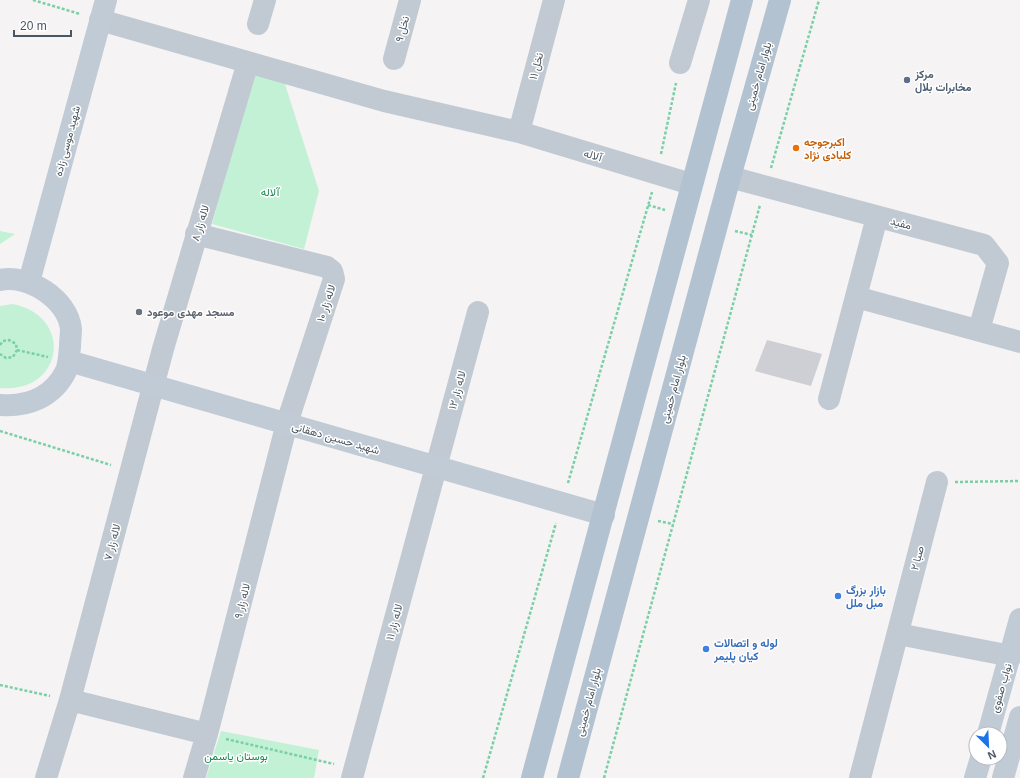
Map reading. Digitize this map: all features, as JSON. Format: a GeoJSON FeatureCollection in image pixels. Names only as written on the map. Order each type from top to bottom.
{"type":"FeatureCollection","features":[{"type":"Feature","properties":{"kind":"main road"},"geometry":{"type":"LineString","coordinates":[[532,778],[604,515],[691,184],[742,0]]}},
{"type":"Feature","properties":{"kind":"main road","name":"بلوار امام خمینی"},"geometry":{"type":"LineString","coordinates":[[568,778],[730,177],[780,0]]}},
{"type":"Feature","properties":{"kind":"street"},"geometry":{"type":"LineString","coordinates":[[258,24],[265,0]]}},
{"type":"Feature","properties":{"kind":"street","name":"نخل ۹"},"geometry":{"type":"LineString","coordinates":[[394,59],[410,0]]}},
{"type":"Feature","properties":{"kind":"street","name":"نخل ۱۱"},"geometry":{"type":"LineString","coordinates":[[519,132],[554,0]]}},
{"type":"Feature","properties":{"kind":"street"},"geometry":{"type":"LineString","coordinates":[[680,63],[699,0]]}},
{"type":"Feature","properties":{"kind":"street","name":"آلاله"},"geometry":{"type":"LineString","coordinates":[[103,10],[248,62],[384,101],[519,132],[691,184]]}},
{"type":"Feature","properties":{"kind":"street","name":"شهید موسی زاده"},"geometry":{"type":"LineString","coordinates":[[29,282],[103,10]]}},
{"type":"Feature","properties":{"kind":"street","name":"لاله زار ۸"},"geometry":{"type":"LineString","coordinates":[[154,384],[196,234],[248,62]]}},
{"type":"Feature","properties":{"kind":"street","name":"مفید"},"geometry":{"type":"LineString","coordinates":[[730,177],[765,188],[984,245],[998,263],[979,330]]}},
{"type":"Feature","properties":{"kind":"street"},"geometry":{"type":"LineString","coordinates":[[829,399],[877,217]]}},
{"type":"Feature","properties":{"kind":"street","name":"لاله زار ۱۰"},"geometry":{"type":"LineString","coordinates":[[196,234],[327,267],[332,271],[334,279],[287,423]]}},
{"type":"Feature","properties":{"kind":"street"},"geometry":{"type":"LineString","coordinates":[[0,280],[7,279],[29,282],[48,292],[62,308],[71,328],[69,361],[66,370],[53,388],[37,400],[17,406],[0,405]]}},
{"type":"Feature","properties":{"kind":"street"},"geometry":{"type":"LineString","coordinates":[[856,297],[1010,339]]}},
{"type":"Feature","properties":{"kind":"street","name":"لاله زار ۱۲"},"geometry":{"type":"LineString","coordinates":[[437,467],[478,312]]}},
{"type":"Feature","properties":{"kind":"street","name":"شهید حسین دهقانی"},"geometry":{"type":"LineString","coordinates":[[69,361],[154,384],[604,515]]}},
{"type":"Feature","properties":{"kind":"street","name":"لاله زار ۷"},"geometry":{"type":"LineString","coordinates":[[46,778],[70,700],[154,384]]}},
{"type":"Feature","properties":{"kind":"street","name":"لاله زار ۹"},"geometry":{"type":"LineString","coordinates":[[194,778],[207,734],[287,423]]}},
{"type":"Feature","properties":{"kind":"street","name":"لاله زار ۱۱"},"geometry":{"type":"LineString","coordinates":[[353,773],[437,467]]}},
{"type":"Feature","properties":{"kind":"street","name":"صبا ۲"},"geometry":{"type":"LineString","coordinates":[[860,778],[937,482]]}},
{"type":"Feature","properties":{"kind":"street","name":"نواب صفوی"},"geometry":{"type":"LineString","coordinates":[[990,726],[1011,656],[1020,619]]}},
{"type":"Feature","properties":{"kind":"street"},"geometry":{"type":"LineString","coordinates":[[898,634],[1011,656]]}},
{"type":"Feature","properties":{"kind":"street"},"geometry":{"type":"LineString","coordinates":[[70,700],[207,734]]}},
{"type":"Feature","properties":{"kind":"street"},"geometry":{"type":"LineString","coordinates":[[1003,778],[1020,717]]}},
{"type":"Feature","properties":{"kind":"street"},"geometry":{"type":"LineString","coordinates":[[975,778],[979,766]]}},
{"type":"Feature","properties":{"kind":"path"},"geometry":{"type":"LineString","coordinates":[[33,0],[103,10]]}},
{"type":"Feature","properties":{"kind":"path"},"geometry":{"type":"LineString","coordinates":[[604,778],[765,188],[819,0]]}},
{"type":"Feature","properties":{"kind":"path"},"geometry":{"type":"LineString","coordinates":[[483,778],[657,174],[680,63]]}},
{"type":"Feature","properties":{"kind":"path"},"geometry":{"type":"LineString","coordinates":[[0,345],[3,342],[10,340],[16,344],[17,350],[13,357],[6,358],[0,354]]}},
{"type":"Feature","properties":{"kind":"path"},"geometry":{"type":"LineString","coordinates":[[17,350],[69,361]]}},
{"type":"Feature","properties":{"kind":"path"},"geometry":{"type":"LineString","coordinates":[[0,431],[130,471]]}},
{"type":"Feature","properties":{"kind":"path"},"geometry":{"type":"LineString","coordinates":[[937,482],[1020,481]]}},
{"type":"Feature","properties":{"kind":"path"},"geometry":{"type":"LineString","coordinates":[[0,685],[70,700]]}},
{"type":"Feature","properties":{"kind":"path"},"geometry":{"type":"LineString","coordinates":[[207,734],[353,773]]}},
{"type":"Feature","properties":{"kind":"green space","name":"آلاله"},"geometry":{"type":"Polygon","coordinates":[[[254,70],[284,81],[319,191],[304,249],[212,224],[254,70]]]}},
{"type":"Feature","properties":{"kind":"green space"},"geometry":{"type":"Polygon","coordinates":[[[0,231],[15,234],[0,244],[0,231]]]}},
{"type":"Feature","properties":{"kind":"green space"},"geometry":{"type":"Polygon","coordinates":[[[13,304],[33,312],[46,323],[53,338],[53,353],[48,367],[37,379],[21,387],[0,388],[0,306],[13,304]]]}},
{"type":"Feature","properties":{"kind":"green space","name":"بوستان یاسمن"},"geometry":{"type":"Polygon","coordinates":[[[221,731],[319,750],[314,778],[206,778],[221,731]]]}},
{"type":"Feature","properties":{"kind":"building"},"geometry":{"type":"Polygon","coordinates":[[[767,340],[822,354],[811,386],[755,371],[767,340]]]}},
{"type":"Feature","properties":{"kind":"place","name":"مرکز مخابرات بلال"},"geometry":{"type":"Point","coordinates":[907,80]}},
{"type":"Feature","properties":{"kind":"place","name":"اکبرجوجه کلبادی نژاد"},"geometry":{"type":"Point","coordinates":[796,148]}},
{"type":"Feature","properties":{"kind":"place","name":"مسجد مهدی موعود"},"geometry":{"type":"Point","coordinates":[139,312]}},
{"type":"Feature","properties":{"kind":"place","name":"بازار بزرگ مبل ملل"},"geometry":{"type":"Point","coordinates":[838,596]}},
{"type":"Feature","properties":{"kind":"place","name":"لوله و اتصالات کیان پلیمر"},"geometry":{"type":"Point","coordinates":[706,649]}}]}
